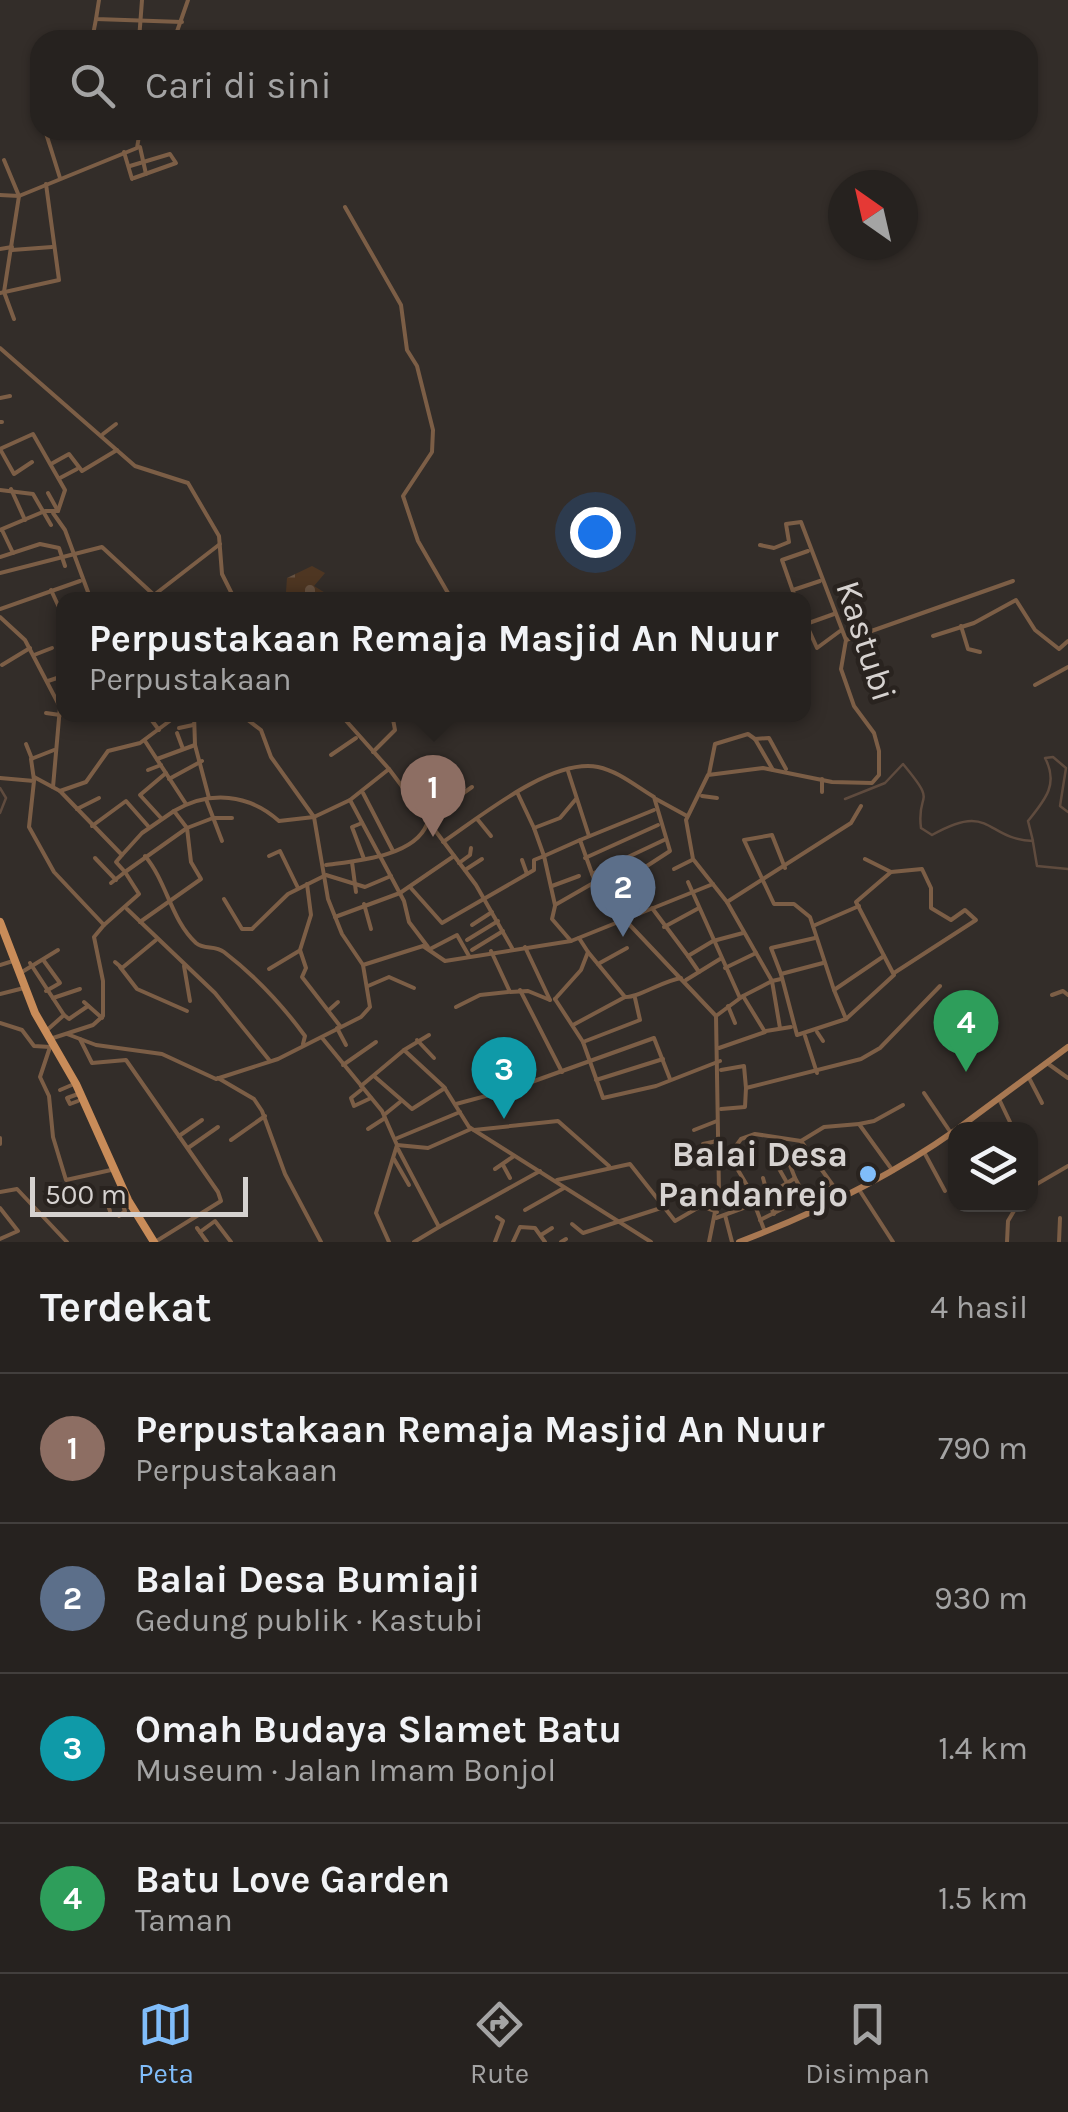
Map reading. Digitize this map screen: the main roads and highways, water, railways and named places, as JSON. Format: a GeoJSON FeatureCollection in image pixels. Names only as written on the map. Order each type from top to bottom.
{"type":"FeatureCollection","features":[{"type":"Feature","properties":{"kind":"main road"},"geometry":{"type":"LineString","coordinates":[[2,931],[25,990],[116,1168],[123,1197],[154,1242]]}},
{"type":"Feature","properties":{"kind":"main road"},"geometry":{"type":"LineString","coordinates":[[966,1122],[1068,1047]]}},
{"type":"Feature","properties":{"kind":"main road"},"geometry":{"type":"LineString","coordinates":[[735,1242],[814,1213],[893,1171],[948,1135]]}},
{"type":"Feature","properties":{"kind":"waterway"},"geometry":{"type":"LineString","coordinates":[[845,799],[885,783],[903,764],[923,793],[921,828],[932,835],[952,825],[977,821],[1017,839],[1033,841],[1028,821],[1048,791],[1051,776],[1045,758],[1053,757],[1066,768],[1060,806],[1068,812]]}},
{"type":"Feature","properties":{"kind":"waterway"},"geometry":{"type":"LineString","coordinates":[[0,788],[6,798],[0,813]]}},
{"type":"Feature","properties":{"kind":"waterway"},"geometry":{"type":"LineString","coordinates":[[1033,842],[1037,866],[1068,869]]}},
{"type":"Feature","properties":{"kind":"place","name":"Perpustakaan Remaja Masjid An Nuur"},"geometry":{"type":"Point","coordinates":[433,837]}},
{"type":"Feature","properties":{"kind":"place","name":"Balai Desa Bumiaji"},"geometry":{"type":"Point","coordinates":[623,937]}},
{"type":"Feature","properties":{"kind":"place","name":"Batu Love Garden"},"geometry":{"type":"Point","coordinates":[966,1072]}},
{"type":"Feature","properties":{"kind":"place","name":"Omah Budaya Slamet Batu"},"geometry":{"type":"Point","coordinates":[504,1119]}},
{"type":"Feature","properties":{"kind":"place","name":"Balai Desa Pandanrejo"},"geometry":{"type":"Point","coordinates":[868,1174]}}]}
